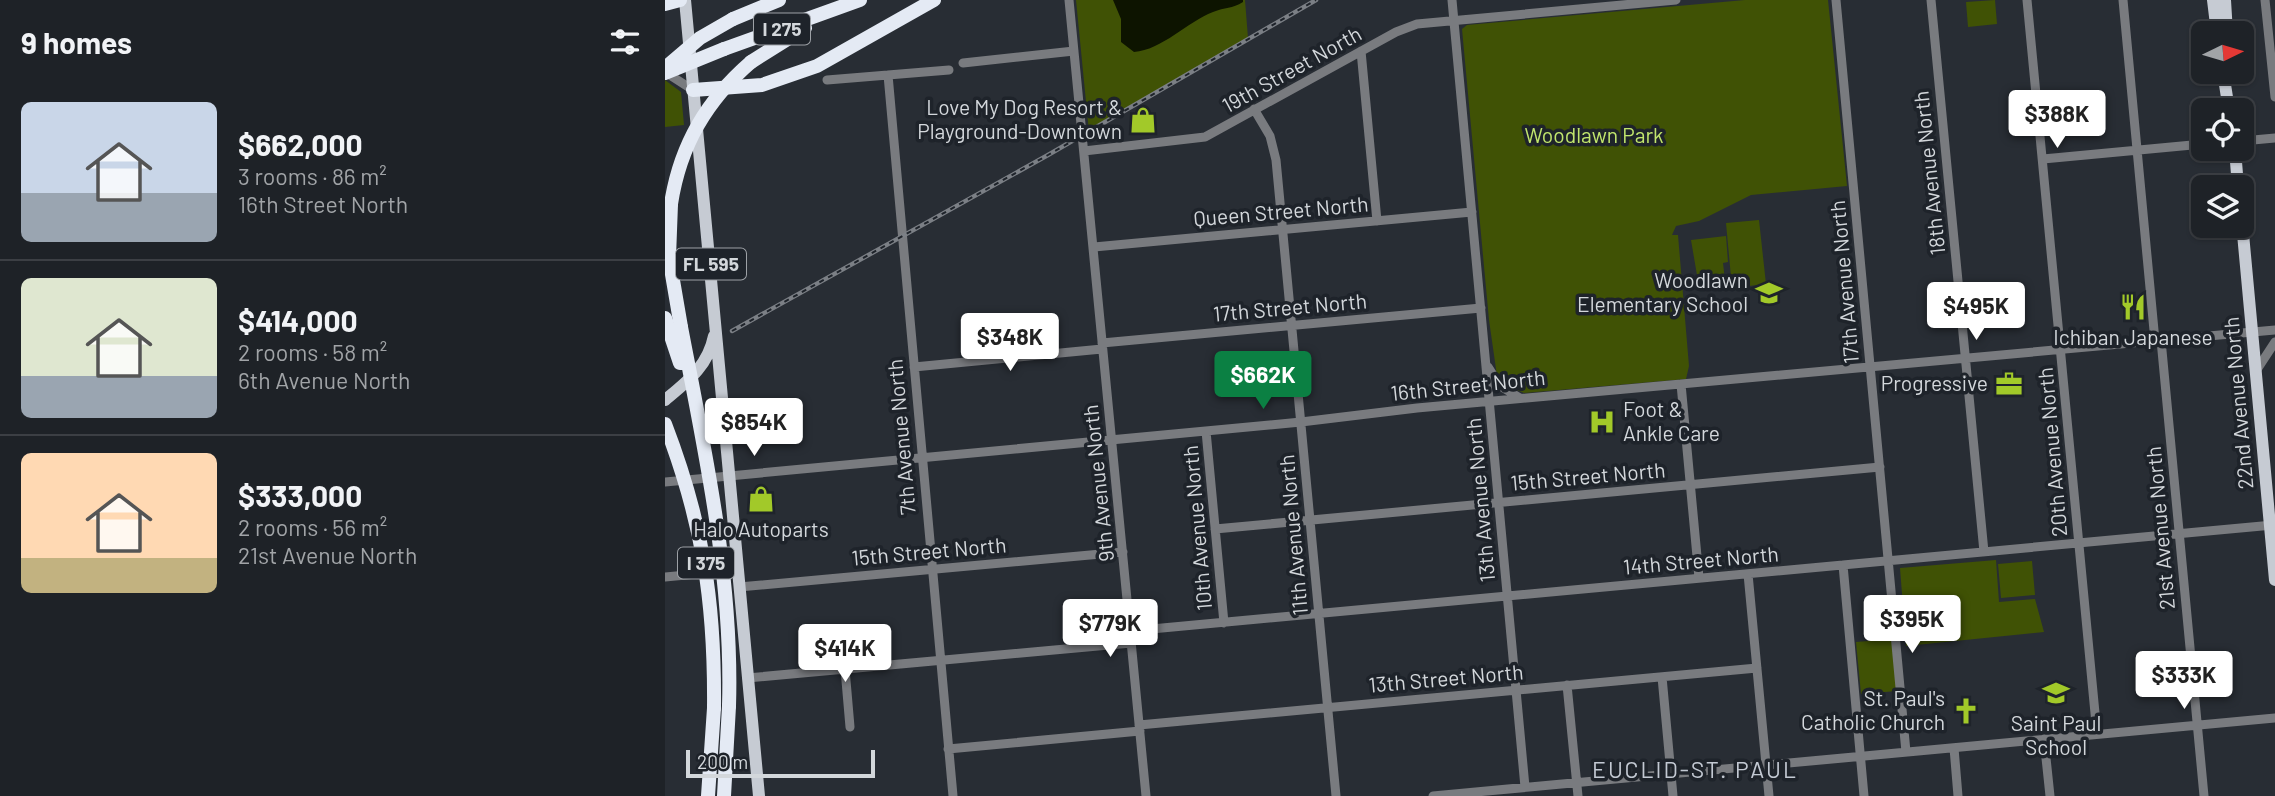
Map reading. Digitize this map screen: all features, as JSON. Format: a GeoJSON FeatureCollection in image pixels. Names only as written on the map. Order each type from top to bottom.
{"type":"FeatureCollection","features":[{"type":"Feature","properties":{"kind":"highway"},"geometry":{"type":"LineString","coordinates":[[665,4],[683,0]]}},
{"type":"Feature","properties":{"kind":"highway"},"geometry":{"type":"LineString","coordinates":[[665,70],[700,38],[733,19],[779,0]]}},
{"type":"Feature","properties":{"kind":"highway","name":"I 275"},"geometry":{"type":"LineString","coordinates":[[665,70],[860,0]]}},
{"type":"Feature","properties":{"kind":"highway"},"geometry":{"type":"LineString","coordinates":[[694,90],[762,85],[817,66],[933,0]]}},
{"type":"Feature","properties":{"kind":"highway"},"geometry":{"type":"LineString","coordinates":[[698,424],[669,257],[671,204],[680,162],[695,127],[714,99],[751,62],[840,8]]}},
{"type":"Feature","properties":{"kind":"highway"},"geometry":{"type":"LineString","coordinates":[[665,318],[698,424]]}},
{"type":"Feature","properties":{"kind":"highway","name":"I 375"},"geometry":{"type":"LineString","coordinates":[[665,424],[687,486],[704,552],[712,624],[714,708],[708,795]]}},
{"type":"Feature","properties":{"kind":"highway","name":"I 375"},"geometry":{"type":"LineString","coordinates":[[698,424],[722,560],[729,643],[724,796]]}},
{"type":"Feature","properties":{"kind":"main road","name":"FL 595"},"geometry":{"type":"LineString","coordinates":[[683,0],[717,322],[759,796]]}},
{"type":"Feature","properties":{"kind":"main road"},"geometry":{"type":"LineString","coordinates":[[2213,0],[2216,21]]}},
{"type":"Feature","properties":{"kind":"main road"},"geometry":{"type":"LineString","coordinates":[[2225,0],[2226,21]]}},
{"type":"Feature","properties":{"kind":"main road","name":"22nd Avenue North"},"geometry":{"type":"LineString","coordinates":[[2243,238],[2275,580]]}},
{"type":"Feature","properties":{"kind":"main road","name":"FL 595"},"geometry":{"type":"LineString","coordinates":[[665,400],[707,360],[717,322]]}},
{"type":"Feature","properties":{"kind":"street","name":"9th Avenue North"},"geometry":{"type":"LineString","coordinates":[[1069,0],[1146,796]]}},
{"type":"Feature","properties":{"kind":"street","name":"13th Avenue North"},"geometry":{"type":"LineString","coordinates":[[1452,0],[1525,787]]}},
{"type":"Feature","properties":{"kind":"street","name":"19th Street North"},"geometry":{"type":"LineString","coordinates":[[1084,151],[1186,142],[1215,133],[1406,27],[1676,0]]}},
{"type":"Feature","properties":{"kind":"street","name":"17th Avenue North"},"geometry":{"type":"LineString","coordinates":[[1836,0],[1906,752]]}},
{"type":"Feature","properties":{"kind":"street","name":"18th Avenue North"},"geometry":{"type":"LineString","coordinates":[[1931,0],[1984,552]]}},
{"type":"Feature","properties":{"kind":"street","name":"20th Avenue North"},"geometry":{"type":"LineString","coordinates":[[2027,0],[2097,734]]}},
{"type":"Feature","properties":{"kind":"street","name":"21st Avenue North"},"geometry":{"type":"LineString","coordinates":[[2123,0],[2204,796]]}},
{"type":"Feature","properties":{"kind":"street"},"geometry":{"type":"LineString","coordinates":[[2265,0],[2275,97]]}},
{"type":"Feature","properties":{"kind":"street"},"geometry":{"type":"LineString","coordinates":[[963,63],[1073,51]]}},
{"type":"Feature","properties":{"kind":"street"},"geometry":{"type":"LineString","coordinates":[[1361,51],[1377,220]]}},
{"type":"Feature","properties":{"kind":"street"},"geometry":{"type":"LineString","coordinates":[[665,70],[694,90]]}},
{"type":"Feature","properties":{"kind":"street"},"geometry":{"type":"LineString","coordinates":[[827,80],[949,70]]}},
{"type":"Feature","properties":{"kind":"street","name":"7th Avenue North"},"geometry":{"type":"LineString","coordinates":[[888,75],[953,796]]}},
{"type":"Feature","properties":{"kind":"street","name":"11th Avenue North"},"geometry":{"type":"LineString","coordinates":[[1254,109],[1266,125],[1273,145],[1336,796]]}},
{"type":"Feature","properties":{"kind":"street"},"geometry":{"type":"LineString","coordinates":[[2254,140],[2275,138]]}},
{"type":"Feature","properties":{"kind":"street"},"geometry":{"type":"LineString","coordinates":[[2043,159],[2191,145]]}},
{"type":"Feature","properties":{"kind":"street","name":"Queen Street North"},"geometry":{"type":"LineString","coordinates":[[1094,247],[1472,212]]}},
{"type":"Feature","properties":{"kind":"street","name":"17th Street North"},"geometry":{"type":"LineString","coordinates":[[914,367],[1291,325],[1481,308]]}},
{"type":"Feature","properties":{"kind":"street","name":"16th Street North"},"geometry":{"type":"LineString","coordinates":[[665,482],[1301,422],[1489,401],[2275,330]]}},
{"type":"Feature","properties":{"kind":"street"},"geometry":{"type":"LineString","coordinates":[[2256,371],[2272,354],[2275,342]]}},
{"type":"Feature","properties":{"kind":"street"},"geometry":{"type":"LineString","coordinates":[[1486,364],[1500,386],[1521,398]]}},
{"type":"Feature","properties":{"kind":"street"},"geometry":{"type":"LineString","coordinates":[[1681,384],[1699,578]]}},
{"type":"Feature","properties":{"kind":"street","name":"10th Avenue North"},"geometry":{"type":"LineString","coordinates":[[1206,431],[1224,622]]}},
{"type":"Feature","properties":{"kind":"street","name":"15th Street North"},"geometry":{"type":"LineString","coordinates":[[1215,529],[1880,467]]}},
{"type":"Feature","properties":{"kind":"street","name":"14th Street North"},"geometry":{"type":"LineString","coordinates":[[1131,631],[2272,525]]}},
{"type":"Feature","properties":{"kind":"street","name":"15th Street North"},"geometry":{"type":"LineString","coordinates":[[739,587],[1123,552]]}},
{"type":"Feature","properties":{"kind":"street"},"geometry":{"type":"LineString","coordinates":[[1843,565],[1864,796]]}},
{"type":"Feature","properties":{"kind":"street"},"geometry":{"type":"LineString","coordinates":[[665,576],[739,570]]}},
{"type":"Feature","properties":{"kind":"street"},"geometry":{"type":"LineString","coordinates":[[1748,574],[1769,796]]}},
{"type":"Feature","properties":{"kind":"street"},"geometry":{"type":"LineString","coordinates":[[747,678],[1131,643]]}},
{"type":"Feature","properties":{"kind":"street","name":"13th Street North"},"geometry":{"type":"LineString","coordinates":[[948,749],[1328,708],[1757,668]]}},
{"type":"Feature","properties":{"kind":"street"},"geometry":{"type":"LineString","coordinates":[[845,669],[850,727]]}},
{"type":"Feature","properties":{"kind":"street"},"geometry":{"type":"LineString","coordinates":[[1661,677],[1673,796]]}},
{"type":"Feature","properties":{"kind":"street"},"geometry":{"type":"LineString","coordinates":[[1567,685],[1578,796]]}},
{"type":"Feature","properties":{"kind":"street"},"geometry":{"type":"LineString","coordinates":[[1433,796],[2275,718]]}},
{"type":"Feature","properties":{"kind":"street"},"geometry":{"type":"LineString","coordinates":[[2044,739],[2050,796]]}},
{"type":"Feature","properties":{"kind":"street"},"geometry":{"type":"LineString","coordinates":[[1954,747],[1958,796]]}},
{"type":"Feature","properties":{"kind":"green space"},"geometry":{"type":"Polygon","coordinates":[[[1076,0],[1245,0],[1248,38],[1089,132],[1076,0]]]}},
{"type":"Feature","properties":{"kind":"green space","name":"Woodlawn Park"},"geometry":{"type":"Polygon","coordinates":[[[1745,0],[1828,0],[1847,186],[1751,195],[1699,221],[1676,226],[1672,235],[1678,235],[1689,366],[1686,379],[1524,393],[1502,383],[1497,376],[1489,320],[1462,29],[1467,25],[1745,0]]]}},
{"type":"Feature","properties":{"kind":"green space"},"geometry":{"type":"Polygon","coordinates":[[[1995,0],[1997,24],[1968,27],[1966,2],[1995,0]]]}},
{"type":"Feature","properties":{"kind":"green space"},"geometry":{"type":"Polygon","coordinates":[[[665,80],[681,92],[684,125],[665,127],[665,80]]]}},
{"type":"Feature","properties":{"kind":"green space"},"geometry":{"type":"Polygon","coordinates":[[[1759,220],[1766,284],[1732,288],[1726,223],[1759,220]]]}},
{"type":"Feature","properties":{"kind":"green space"},"geometry":{"type":"Polygon","coordinates":[[[1726,236],[1728,262],[1723,263],[1726,289],[1712,290],[1711,280],[1698,281],[1691,240],[1726,236]]]}},
{"type":"Feature","properties":{"kind":"green space"},"geometry":{"type":"Polygon","coordinates":[[[1996,560],[1999,602],[2035,599],[2044,632],[1906,646],[1900,568],[1996,560]]]}},
{"type":"Feature","properties":{"kind":"green space"},"geometry":{"type":"Polygon","coordinates":[[[2032,561],[2035,595],[2001,598],[1998,564],[2032,561]]]}},
{"type":"Feature","properties":{"kind":"green space"},"geometry":{"type":"Polygon","coordinates":[[[1892,639],[1897,691],[1861,694],[1856,642],[1892,639]]]}},
{"type":"Feature","properties":{"kind":"shaded area"},"geometry":{"type":"Polygon","coordinates":[[[1113,0],[1243,2],[1213,12],[1155,46],[1134,52],[1121,42],[1121,19],[1113,0]]]}},
{"type":"Feature","properties":{"kind":"railway"},"geometry":{"type":"LineString","coordinates":[[732,331],[1048,155],[1316,0]]}},
{"type":"Feature","properties":{"kind":"place","name":"Love My Dog Resort & Playground-Downtown"},"geometry":{"type":"Point","coordinates":[1143,120]}},
{"type":"Feature","properties":{"kind":"place","name":"Woodlawn Elementary School"},"geometry":{"type":"Point","coordinates":[1769,293]}},
{"type":"Feature","properties":{"kind":"place","name":"Ichiban Japanese"},"geometry":{"type":"Point","coordinates":[2133,307]}},
{"type":"Feature","properties":{"kind":"place","name":"Progressive"},"geometry":{"type":"Point","coordinates":[2009,384]}},
{"type":"Feature","properties":{"kind":"place","name":"Foot & Ankle Care"},"geometry":{"type":"Point","coordinates":[1602,422]}},
{"type":"Feature","properties":{"kind":"place","name":"Halo Autoparts"},"geometry":{"type":"Point","coordinates":[761,499]}},
{"type":"Feature","properties":{"kind":"place","name":"Saint Paul School"},"geometry":{"type":"Point","coordinates":[2056,693]}},
{"type":"Feature","properties":{"kind":"place","name":"St. Paul's Catholic Church"},"geometry":{"type":"Point","coordinates":[1966,711]}},
{"type":"Feature","properties":{"kind":"district","name":"EUCLID-ST. PAUL"},"geometry":{"type":"Point","coordinates":[1695,770]}}]}
